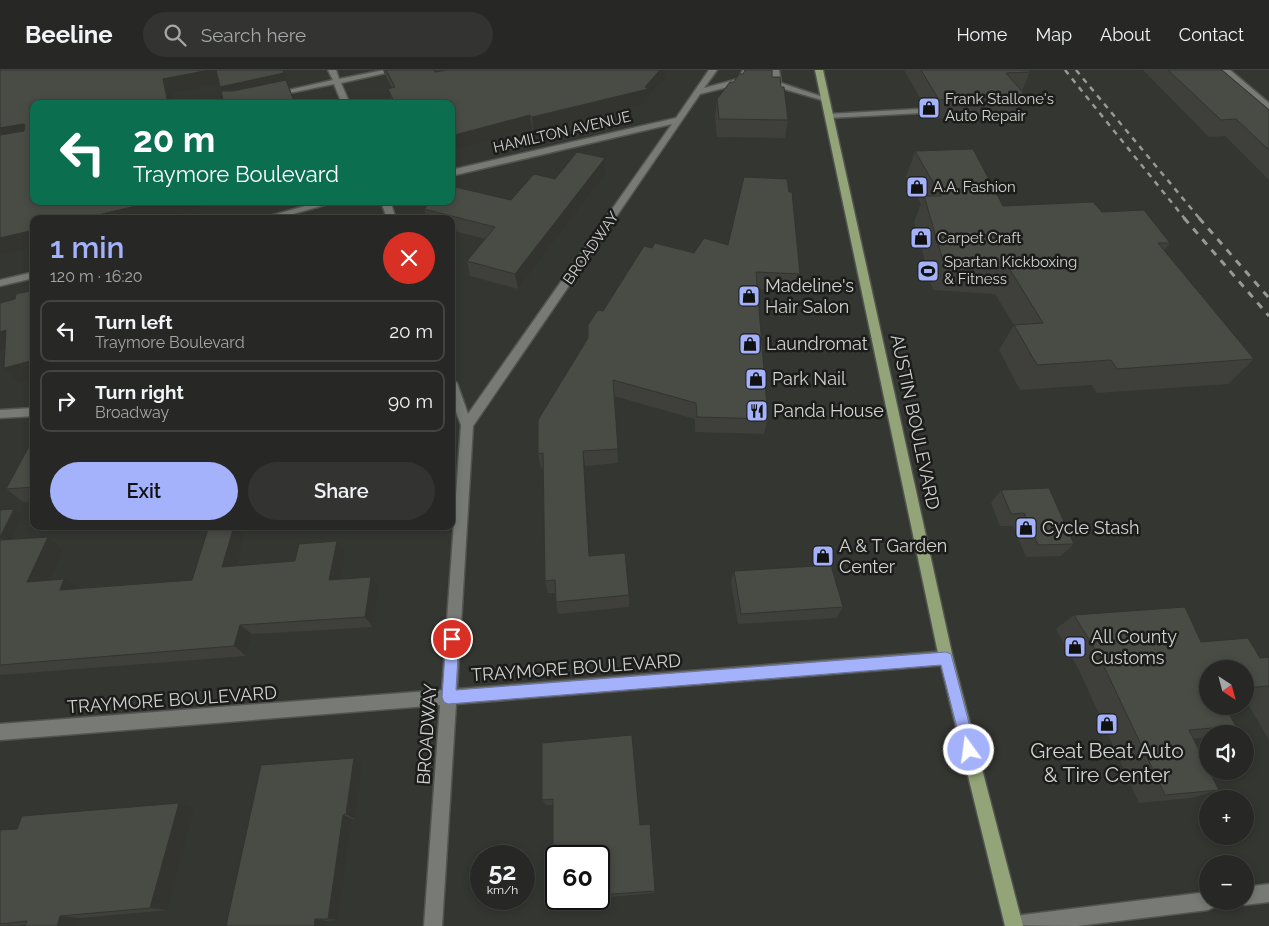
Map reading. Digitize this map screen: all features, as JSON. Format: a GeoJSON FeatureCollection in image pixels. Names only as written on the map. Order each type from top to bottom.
{"type":"FeatureCollection","features":[{"type":"Feature","properties":{"kind":"main road","name":"AUSTIN BOULEVARD"},"geometry":{"type":"LineString","coordinates":[[819,70],[946,658],[1014,926]]}},
{"type":"Feature","properties":{"kind":"street"},"geometry":{"type":"LineString","coordinates":[[332,70],[344,100]]}},
{"type":"Feature","properties":{"kind":"street"},"geometry":{"type":"LineString","coordinates":[[263,96],[395,70]]}},
{"type":"Feature","properties":{"kind":"street","name":"BROADWAY"},"geometry":{"type":"LineString","coordinates":[[467,426],[713,70]]}},
{"type":"Feature","properties":{"kind":"street"},"geometry":{"type":"LineString","coordinates":[[699,92],[741,80],[748,70]]}},
{"type":"Feature","properties":{"kind":"street"},"geometry":{"type":"LineString","coordinates":[[776,70],[777,84],[825,99]]}},
{"type":"Feature","properties":{"kind":"street"},"geometry":{"type":"LineString","coordinates":[[1226,70],[1269,107]]}},
{"type":"Feature","properties":{"kind":"street"},"geometry":{"type":"LineString","coordinates":[[829,116],[918,111]]}},
{"type":"Feature","properties":{"kind":"street","name":"HAMILTON AVENUE"},"geometry":{"type":"LineString","coordinates":[[455,172],[680,119]]}},
{"type":"Feature","properties":{"kind":"street"},"geometry":{"type":"LineString","coordinates":[[279,215],[319,205]]}},
{"type":"Feature","properties":{"kind":"street"},"geometry":{"type":"LineString","coordinates":[[0,283],[30,276]]}},
{"type":"Feature","properties":{"kind":"street","name":"BROADWAY"},"geometry":{"type":"LineString","coordinates":[[433,926],[467,426],[455,393]]}},
{"type":"Feature","properties":{"kind":"street"},"geometry":{"type":"LineString","coordinates":[[0,414],[30,412]]}},
{"type":"Feature","properties":{"kind":"street","name":"TRAYMORE BOULEVARD"},"geometry":{"type":"LineString","coordinates":[[0,732],[946,658]]}},
{"type":"Feature","properties":{"kind":"street"},"geometry":{"type":"LineString","coordinates":[[1254,895],[1269,893]]}},
{"type":"Feature","properties":{"kind":"street"},"geometry":{"type":"LineString","coordinates":[[1014,926],[1199,902]]}},
{"type":"Feature","properties":{"kind":"building"},"geometry":{"type":"Polygon","coordinates":[[[0,70],[209,70],[163,79],[167,100],[30,100],[30,205],[140,205],[98,215],[30,215],[30,231],[0,238],[0,135],[24,131],[25,125],[0,128],[0,70]]]}},
{"type":"Feature","properties":{"kind":"building"},"geometry":{"type":"Polygon","coordinates":[[[216,70],[283,70],[284,73],[220,87],[216,70]]]}},
{"type":"Feature","properties":{"kind":"building"},"geometry":{"type":"Polygon","coordinates":[[[386,70],[434,70],[435,72],[447,70],[660,70],[645,87],[648,89],[532,117],[530,115],[455,135],[455,100],[393,100],[388,89],[395,87],[386,70]]]}},
{"type":"Feature","properties":{"kind":"building"},"geometry":{"type":"Polygon","coordinates":[[[745,70],[772,70],[772,77],[780,77],[781,87],[784,87],[788,120],[719,119],[717,99],[730,82],[734,82],[739,74],[743,74],[745,70]]]}},
{"type":"Feature","properties":{"kind":"building"},"geometry":{"type":"Polygon","coordinates":[[[921,70],[1029,70],[1030,72],[1006,73],[1025,95],[939,100],[921,70]]]}},
{"type":"Feature","properties":{"kind":"building"},"geometry":{"type":"Polygon","coordinates":[[[1168,70],[1222,70],[1269,110],[1269,150],[1236,119],[1221,120],[1168,70]]]}},
{"type":"Feature","properties":{"kind":"building"},"geometry":{"type":"Polygon","coordinates":[[[286,80],[294,100],[223,100],[221,91],[233,91],[286,80]]]}},
{"type":"Feature","properties":{"kind":"building"},"geometry":{"type":"Polygon","coordinates":[[[973,149],[1003,206],[1093,202],[1102,212],[1144,210],[1170,243],[1158,243],[1254,359],[1117,369],[1111,360],[1037,365],[1014,325],[1043,323],[1009,268],[944,264],[924,196],[941,196],[915,151],[973,149]]]}},
{"type":"Feature","properties":{"kind":"building"},"geometry":{"type":"Polygon","coordinates":[[[577,152],[605,158],[515,274],[467,261],[495,227],[455,217],[455,215],[424,209],[428,205],[455,205],[455,187],[511,200],[534,174],[555,179],[577,152]]]}},
{"type":"Feature","properties":{"kind":"building"},"geometry":{"type":"Polygon","coordinates":[[[744,177],[787,179],[789,192],[792,192],[800,274],[756,272],[768,419],[697,417],[696,403],[613,380],[618,449],[583,451],[589,556],[625,553],[629,595],[556,602],[555,580],[545,581],[543,453],[538,454],[538,420],[588,338],[588,325],[598,310],[603,311],[644,246],[652,248],[655,243],[694,253],[704,238],[728,245],[744,177]]]}},
{"type":"Feature","properties":{"kind":"building"},"geometry":{"type":"Polygon","coordinates":[[[30,291],[30,361],[4,368],[6,330],[0,332],[0,303],[15,299],[16,294],[30,291]]]}},
{"type":"Feature","properties":{"kind":"building"},"geometry":{"type":"Polygon","coordinates":[[[30,444],[30,487],[6,489],[30,444]]]}},
{"type":"Feature","properties":{"kind":"building"},"geometry":{"type":"Polygon","coordinates":[[[1049,488],[1074,544],[1038,545],[1024,513],[1011,514],[1001,490],[1049,488]]]}},
{"type":"Feature","properties":{"kind":"building"},"geometry":{"type":"Polygon","coordinates":[[[14,509],[0,537],[0,510],[14,509]]]}},
{"type":"Feature","properties":{"kind":"building"},"geometry":{"type":"Polygon","coordinates":[[[208,530],[233,530],[222,567],[295,561],[299,544],[337,541],[329,580],[371,577],[365,617],[240,625],[234,646],[0,665],[0,540],[48,537],[27,582],[64,579],[60,590],[192,580],[208,530]]]}},
{"type":"Feature","properties":{"kind":"building"},"geometry":{"type":"Polygon","coordinates":[[[831,565],[843,607],[741,614],[734,571],[831,565]]]}},
{"type":"Feature","properties":{"kind":"building"},"geometry":{"type":"Polygon","coordinates":[[[1185,607],[1201,642],[1248,638],[1260,658],[1269,657],[1269,686],[1254,687],[1254,660],[1199,660],[1199,715],[1229,715],[1235,725],[1199,725],[1199,729],[1189,730],[1199,750],[1199,780],[1214,780],[1219,790],[1199,790],[1199,792],[1165,795],[1099,656],[1074,615],[1185,607]]]}},
{"type":"Feature","properties":{"kind":"building"},"geometry":{"type":"Polygon","coordinates":[[[632,735],[640,825],[650,824],[655,891],[610,894],[610,845],[553,845],[553,799],[542,800],[542,743],[632,735]]]}},
{"type":"Feature","properties":{"kind":"building"},"geometry":{"type":"Polygon","coordinates":[[[354,758],[346,814],[343,815],[328,919],[315,919],[314,926],[226,926],[261,765],[354,758]]]}},
{"type":"Feature","properties":{"kind":"building"},"geometry":{"type":"Polygon","coordinates":[[[179,803],[150,908],[60,916],[57,926],[25,926],[27,921],[0,924],[0,830],[17,829],[22,816],[179,803]]]}},
{"type":"Feature","properties":{"kind":"railway"},"geometry":{"type":"LineString","coordinates":[[1065,70],[1185,219]]}},
{"type":"Feature","properties":{"kind":"railway"},"geometry":{"type":"LineString","coordinates":[[1076,70],[1200,219]]}},
{"type":"Feature","properties":{"kind":"railway"},"geometry":{"type":"LineString","coordinates":[[1184,218],[1269,316]]}},
{"type":"Feature","properties":{"kind":"railway"},"geometry":{"type":"LineString","coordinates":[[1199,218],[1269,298]]}},
{"type":"Feature","properties":{"kind":"place","name":"Frank Stallone's Auto Repair"},"geometry":{"type":"Point","coordinates":[929,108]}},
{"type":"Feature","properties":{"kind":"place","name":"A.A. Fashion"},"geometry":{"type":"Point","coordinates":[917,187]}},
{"type":"Feature","properties":{"kind":"place","name":"Carpet Craft"},"geometry":{"type":"Point","coordinates":[921,238]}},
{"type":"Feature","properties":{"kind":"place","name":"Spartan Kickboxing & Fitness"},"geometry":{"type":"Point","coordinates":[928,271]}},
{"type":"Feature","properties":{"kind":"place","name":"Madeline's Hair Salon"},"geometry":{"type":"Point","coordinates":[749,296]}},
{"type":"Feature","properties":{"kind":"place","name":"Laundromat"},"geometry":{"type":"Point","coordinates":[750,344]}},
{"type":"Feature","properties":{"kind":"place","name":"Park Nail"},"geometry":{"type":"Point","coordinates":[756,379]}},
{"type":"Feature","properties":{"kind":"place","name":"Panda House"},"geometry":{"type":"Point","coordinates":[757,411]}},
{"type":"Feature","properties":{"kind":"place","name":"Cycle Stash"},"geometry":{"type":"Point","coordinates":[1026,528]}},
{"type":"Feature","properties":{"kind":"place","name":"A & T Garden Center"},"geometry":{"type":"Point","coordinates":[823,556]}},
{"type":"Feature","properties":{"kind":"place","name":"All County Customs"},"geometry":{"type":"Point","coordinates":[1075,647]}},
{"type":"Feature","properties":{"kind":"place","name":"Great Beat Auto & Tire Center"},"geometry":{"type":"Point","coordinates":[1107,724]}},
{"type":"Feature","properties":{"kind":"route"},"geometry":{"type":"LineString","coordinates":[[452,639],[448,697],[946,658],[969,750]]}}]}
